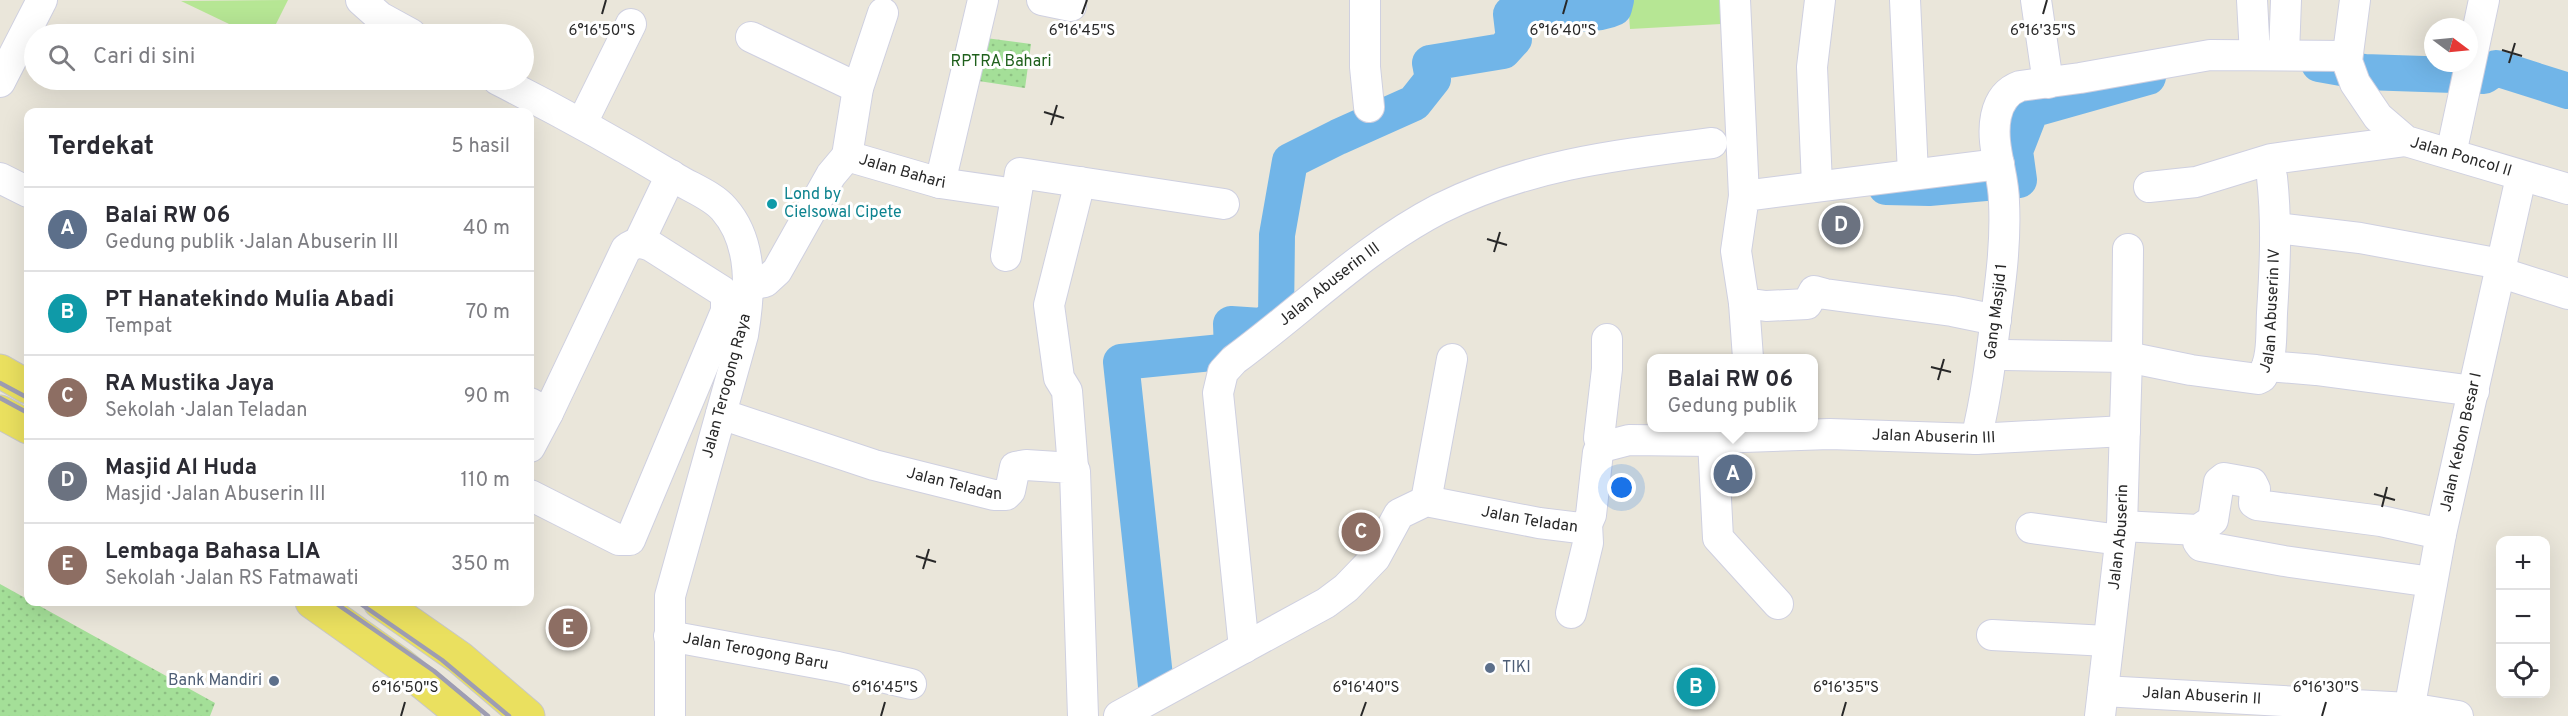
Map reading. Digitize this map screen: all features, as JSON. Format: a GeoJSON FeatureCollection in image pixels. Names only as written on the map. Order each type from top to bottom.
{"type":"FeatureCollection","features":[{"type":"Feature","properties":{"kind":"main road"},"geometry":{"type":"LineString","coordinates":[[0,371],[24,385]]}},
{"type":"Feature","properties":{"kind":"main road"},"geometry":{"type":"LineString","coordinates":[[0,412],[24,425]]}},
{"type":"Feature","properties":{"kind":"main road"},"geometry":{"type":"LineString","coordinates":[[318,606],[401,665],[464,716]]}},
{"type":"Feature","properties":{"kind":"main road"},"geometry":{"type":"LineString","coordinates":[[386,606],[460,658],[528,716]]}},
{"type":"Feature","properties":{"kind":"street"},"geometry":{"type":"LineString","coordinates":[[24,24],[42,0]]}},
{"type":"Feature","properties":{"kind":"street"},"geometry":{"type":"LineString","coordinates":[[362,0],[380,17],[393,24]]}},
{"type":"Feature","properties":{"kind":"street","name":"Jalan Bahari"},"geometry":{"type":"LineString","coordinates":[[748,285],[765,282],[777,271],[831,175],[847,156],[940,183],[983,0]]}},
{"type":"Feature","properties":{"kind":"street"},"geometry":{"type":"LineString","coordinates":[[1042,0],[1071,6]]}},
{"type":"Feature","properties":{"kind":"street"},"geometry":{"type":"LineString","coordinates":[[1365,0],[1365,67],[1369,107]]}},
{"type":"Feature","properties":{"kind":"street"},"geometry":{"type":"LineString","coordinates":[[1735,0],[1744,201],[1736,251],[1744,303],[1748,354]]}},
{"type":"Feature","properties":{"kind":"street"},"geometry":{"type":"LineString","coordinates":[[1817,185],[1812,67],[1820,0]]}},
{"type":"Feature","properties":{"kind":"street"},"geometry":{"type":"LineString","coordinates":[[1905,0],[1913,174]]}},
{"type":"Feature","properties":{"kind":"street"},"geometry":{"type":"LineString","coordinates":[[2036,0],[2048,83]]}},
{"type":"Feature","properties":{"kind":"street"},"geometry":{"type":"LineString","coordinates":[[2252,0],[2254,54]]}},
{"type":"Feature","properties":{"kind":"street"},"geometry":{"type":"LineString","coordinates":[[2284,54],[2286,0]]}},
{"type":"Feature","properties":{"kind":"street"},"geometry":{"type":"LineString","coordinates":[[2349,64],[2355,0]]}},
{"type":"Feature","properties":{"kind":"street"},"geometry":{"type":"LineString","coordinates":[[2451,154],[2484,0]]}},
{"type":"Feature","properties":{"kind":"street"},"geometry":{"type":"LineString","coordinates":[[847,156],[858,88],[883,13]]}},
{"type":"Feature","properties":{"kind":"street"},"geometry":{"type":"LineString","coordinates":[[0,82],[8,46],[24,24]]}},
{"type":"Feature","properties":{"kind":"street"},"geometry":{"type":"LineString","coordinates":[[582,123],[631,24]]}},
{"type":"Feature","properties":{"kind":"street"},"geometry":{"type":"LineString","coordinates":[[751,37],[858,88]]}},
{"type":"Feature","properties":{"kind":"street","name":"Gang Masjid 1"},"geometry":{"type":"LineString","coordinates":[[1976,439],[1993,354],[2002,272],[2004,202],[1995,137],[1999,105],[2012,89],[2210,56],[2284,54],[2349,64]]}},
{"type":"Feature","properties":{"kind":"street","name":"Jalan Poncol II"},"geometry":{"type":"LineString","coordinates":[[2349,64],[2369,106],[2406,141],[2521,177],[2568,189]]}},
{"type":"Feature","properties":{"kind":"street","name":"Jalan Terogong Raya"},"geometry":{"type":"LineString","coordinates":[[518,90],[582,123],[723,208],[741,239],[748,264],[748,306],[743,335],[670,596],[670,716]]}},
{"type":"Feature","properties":{"kind":"street"},"geometry":{"type":"LineString","coordinates":[[2150,187],[2196,182],[2271,159],[2406,141]]}},
{"type":"Feature","properties":{"kind":"street","name":"Jalan Abuserin III"},"geometry":{"type":"LineString","coordinates":[[1244,648],[1218,393],[1223,372],[1234,360],[1333,281],[1394,237],[1438,210],[1477,191],[1560,165],[1712,143]]}},
{"type":"Feature","properties":{"kind":"street"},"geometry":{"type":"LineString","coordinates":[[1744,201],[1817,185],[1913,174],[2000,172]]}},
{"type":"Feature","properties":{"kind":"street"},"geometry":{"type":"LineString","coordinates":[[1006,256],[1020,173],[1224,204]]}},
{"type":"Feature","properties":{"kind":"street","name":"Jalan Abuserin IV"},"geometry":{"type":"LineString","coordinates":[[2127,357],[2191,370],[2258,379],[2262,377],[2267,366],[2271,339],[2277,228],[2272,177]]}},
{"type":"Feature","properties":{"kind":"street","name":"Jalan Kebon Besar I"},"geometry":{"type":"LineString","coordinates":[[2409,712],[2441,534],[2521,177]]}},
{"type":"Feature","properties":{"kind":"street"},"geometry":{"type":"LineString","coordinates":[[0,178],[24,190]]}},
{"type":"Feature","properties":{"kind":"street"},"geometry":{"type":"LineString","coordinates":[[645,244],[676,179]]}},
{"type":"Feature","properties":{"kind":"street"},"geometry":{"type":"LineString","coordinates":[[1080,182],[1054,238],[1049,305],[1059,378],[1067,391],[1075,471],[1083,716]]}},
{"type":"Feature","properties":{"kind":"street"},"geometry":{"type":"LineString","coordinates":[[940,183],[1016,194]]}},
{"type":"Feature","properties":{"kind":"street"},"geometry":{"type":"LineString","coordinates":[[2277,228],[2360,238],[2500,268],[2568,294]]}},
{"type":"Feature","properties":{"kind":"street"},"geometry":{"type":"LineString","coordinates":[[534,430],[539,408],[626,249],[645,244],[722,291],[727,303],[634,537],[628,541],[619,540],[534,497]]}},
{"type":"Feature","properties":{"kind":"street","name":"Jalan Abuserin"},"geometry":{"type":"LineString","coordinates":[[2101,704],[2121,533],[2128,249]]}},
{"type":"Feature","properties":{"kind":"street"},"geometry":{"type":"LineString","coordinates":[[1744,303],[1766,306],[1807,304],[1814,291],[1817,291],[1952,311],[1996,320]]}},
{"type":"Feature","properties":{"kind":"street","name":"Jalan Teladan"},"geometry":{"type":"LineString","coordinates":[[1426,501],[1577,529],[1587,524],[1592,515],[1598,452],[1602,447],[1599,438],[1607,369],[1607,339]]}},
{"type":"Feature","properties":{"kind":"street"},"geometry":{"type":"LineString","coordinates":[[2004,355],[2127,357]]}},
{"type":"Feature","properties":{"kind":"street"},"geometry":{"type":"LineString","coordinates":[[1119,716],[1326,603],[1346,588],[1375,558],[1398,514],[1426,501],[1452,359]]}},
{"type":"Feature","properties":{"kind":"street"},"geometry":{"type":"LineString","coordinates":[[2267,366],[2316,370],[2474,391]]}},
{"type":"Feature","properties":{"kind":"street","name":"Jalan Teladan"},"geometry":{"type":"LineString","coordinates":[[721,414],[874,465],[994,495],[1006,495],[1010,491],[1015,467],[1026,465],[1073,468]]}},
{"type":"Feature","properties":{"kind":"street","name":"Jalan Abuserin III"},"geometry":{"type":"LineString","coordinates":[[1602,447],[1629,440],[1713,441],[1744,432],[1976,439],[2125,431]]}},
{"type":"Feature","properties":{"kind":"street"},"geometry":{"type":"LineString","coordinates":[[1713,441],[1718,538],[1778,604]]}},
{"type":"Feature","properties":{"kind":"street"},"geometry":{"type":"LineString","coordinates":[[2031,528],[2121,533],[2198,530],[2213,520],[2218,482],[2224,478],[2252,483],[2254,486],[2253,502],[2256,504],[2381,521],[2441,534]]}},
{"type":"Feature","properties":{"kind":"street"},"geometry":{"type":"LineString","coordinates":[[1571,613],[1588,543],[1587,524]]}},
{"type":"Feature","properties":{"kind":"street"},"geometry":{"type":"LineString","coordinates":[[2198,530],[2198,542],[2201,546],[2284,561],[2432,582]]}},
{"type":"Feature","properties":{"kind":"street"},"geometry":{"type":"LineString","coordinates":[[1992,635],[2107,641]]}},
{"type":"Feature","properties":{"kind":"street","name":"Jalan Terogong Baru"},"geometry":{"type":"LineString","coordinates":[[669,636],[838,667],[911,684]]}},
{"type":"Feature","properties":{"kind":"street","name":"Jalan Abuserin II"},"geometry":{"type":"LineString","coordinates":[[2101,704],[2409,712],[2458,716]]}},
{"type":"Feature","properties":{"kind":"green space"},"geometry":{"type":"Polygon","coordinates":[[[288,0],[276,24],[229,24],[181,1],[288,0]]]}},
{"type":"Feature","properties":{"kind":"green space"},"geometry":{"type":"Polygon","coordinates":[[[1628,0],[1720,0],[1721,24],[1630,29],[1628,0]]]}},
{"type":"Feature","properties":{"kind":"green space","name":"RPTRA Bahari"},"geometry":{"type":"Polygon","coordinates":[[[978,37],[1031,44],[1025,88],[972,80],[978,37]]]}},
{"type":"Feature","properties":{"kind":"green space"},"geometry":{"type":"Polygon","coordinates":[[[0,584],[24,597],[24,606],[40,606],[215,703],[210,716],[0,716],[0,584]]]}},
{"type":"Feature","properties":{"kind":"waterway"},"geometry":{"type":"LineString","coordinates":[[1156,686],[1121,362],[1232,351],[1231,324],[1261,326],[1276,318],[1277,235],[1290,161],[1414,103],[1433,79],[1430,63],[1503,51],[1514,39],[1511,14],[1519,10],[1568,14],[1594,13],[1614,8],[1616,0]]}},
{"type":"Feature","properties":{"kind":"waterway"},"geometry":{"type":"LineString","coordinates":[[2319,64],[2364,72],[2484,76],[2496,68],[2568,91]]}},
{"type":"Feature","properties":{"kind":"waterway"},"geometry":{"type":"LineString","coordinates":[[1886,187],[1929,188],[2019,180],[2015,151],[2031,110],[2148,77]]}},
{"type":"Feature","properties":{"kind":"railway"},"geometry":{"type":"LineString","coordinates":[[0,383],[24,396]]}},
{"type":"Feature","properties":{"kind":"railway"},"geometry":{"type":"LineString","coordinates":[[0,398],[24,411]]}},
{"type":"Feature","properties":{"kind":"railway"},"geometry":{"type":"LineString","coordinates":[[340,606],[434,671],[488,716]]}},
{"type":"Feature","properties":{"kind":"railway"},"geometry":{"type":"LineString","coordinates":[[364,606],[442,660],[509,716]]}},
{"type":"Feature","properties":{"kind":"place","name":"Lond by Cielsowal Cipete"},"geometry":{"type":"Point","coordinates":[772,204]}},
{"type":"Feature","properties":{"kind":"place","name":"Masjid Al Huda"},"geometry":{"type":"Point","coordinates":[1841,225]}},
{"type":"Feature","properties":{"kind":"place","name":"Balai RW 06"},"geometry":{"type":"Point","coordinates":[1733,474]}},
{"type":"Feature","properties":{"kind":"place","name":"RA Mustika Jaya"},"geometry":{"type":"Point","coordinates":[1361,532]}},
{"type":"Feature","properties":{"kind":"place","name":"Lembaga Bahasa LIA"},"geometry":{"type":"Point","coordinates":[568,628]}},
{"type":"Feature","properties":{"kind":"place","name":"TIKI"},"geometry":{"type":"Point","coordinates":[1490,668]}},
{"type":"Feature","properties":{"kind":"place","name":"Bank Mandiri"},"geometry":{"type":"Point","coordinates":[274,681]}},
{"type":"Feature","properties":{"kind":"place","name":"PT Hanatekindo Mulia Abadi"},"geometry":{"type":"Point","coordinates":[1696,687]}}]}
